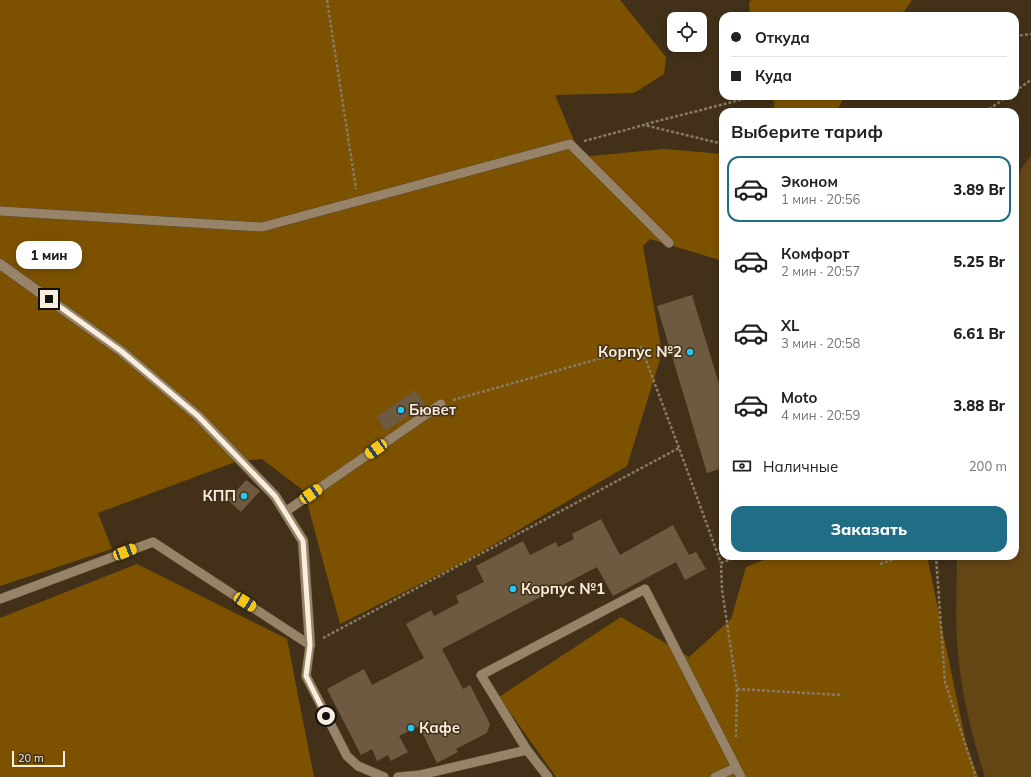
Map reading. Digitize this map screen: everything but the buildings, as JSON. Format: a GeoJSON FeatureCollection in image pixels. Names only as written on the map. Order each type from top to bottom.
{"type":"FeatureCollection","features":[{"type":"Feature","properties":{"kind":"street"},"geometry":{"type":"LineString","coordinates":[[0,264],[121,351],[198,416],[275,496],[303,541],[310,645]]}},
{"type":"Feature","properties":{"kind":"lane"},"geometry":{"type":"LineString","coordinates":[[0,212],[262,227],[570,144],[669,243]]}},
{"type":"Feature","properties":{"kind":"lane"},"geometry":{"type":"LineString","coordinates":[[285,512],[441,404]]}},
{"type":"Feature","properties":{"kind":"lane"},"geometry":{"type":"LineString","coordinates":[[0,599],[153,542],[310,645],[306,676],[347,756],[358,766],[384,777]]}},
{"type":"Feature","properties":{"kind":"lane"},"geometry":{"type":"LineString","coordinates":[[548,777],[527,750],[481,675],[645,589],[735,768],[741,777]]}},
{"type":"Feature","properties":{"kind":"lane"},"geometry":{"type":"LineString","coordinates":[[398,777],[420,775],[527,750]]}},
{"type":"Feature","properties":{"kind":"lane"},"geometry":{"type":"LineString","coordinates":[[715,777],[735,768]]}},
{"type":"Feature","properties":{"kind":"path"},"geometry":{"type":"LineString","coordinates":[[327,0],[358,201]]}},
{"type":"Feature","properties":{"kind":"path"},"geometry":{"type":"LineString","coordinates":[[1019,36],[1031,34]]}},
{"type":"Feature","properties":{"kind":"path"},"geometry":{"type":"LineString","coordinates":[[1019,88],[1031,80]]}},
{"type":"Feature","properties":{"kind":"path"},"geometry":{"type":"LineString","coordinates":[[570,144],[741,100]]}},
{"type":"Feature","properties":{"kind":"path"},"geometry":{"type":"LineString","coordinates":[[991,108],[1002,100]]}},
{"type":"Feature","properties":{"kind":"path"},"geometry":{"type":"LineString","coordinates":[[644,125],[719,143]]}},
{"type":"Feature","properties":{"kind":"path"},"geometry":{"type":"LineString","coordinates":[[441,404],[641,347],[719,558]]}},
{"type":"Feature","properties":{"kind":"path"},"geometry":{"type":"LineString","coordinates":[[310,645],[679,448]]}},
{"type":"Feature","properties":{"kind":"path"},"geometry":{"type":"LineString","coordinates":[[720,560],[722,590],[737,689],[736,744]]}},
{"type":"Feature","properties":{"kind":"path"},"geometry":{"type":"LineString","coordinates":[[721,563],[728,560]]}},
{"type":"Feature","properties":{"kind":"path"},"geometry":{"type":"LineString","coordinates":[[880,564],[892,560]]}},
{"type":"Feature","properties":{"kind":"path"},"geometry":{"type":"LineString","coordinates":[[936,560],[945,682],[976,777]]}},
{"type":"Feature","properties":{"kind":"path"},"geometry":{"type":"LineString","coordinates":[[737,689],[841,695]]}},
{"type":"Feature","properties":{"kind":"shaded area"},"geometry":{"type":"Polygon","coordinates":[[[0,0],[620,0],[666,57],[664,74],[634,93],[555,95],[581,157],[664,149],[719,154],[719,260],[650,239],[643,246],[662,353],[627,466],[466,561],[340,624],[304,491],[262,459],[238,461],[98,513],[112,549],[0,586],[0,0]]]}},
{"type":"Feature","properties":{"kind":"shaded area"},"geometry":{"type":"Polygon","coordinates":[[[751,0],[912,0],[904,12],[750,12],[749,3],[751,0]]]}},
{"type":"Feature","properties":{"kind":"shaded area"},"geometry":{"type":"Polygon","coordinates":[[[774,100],[843,100],[838,108],[774,108],[774,100]]]}},
{"type":"Feature","properties":{"kind":"shaded area"},"geometry":{"type":"Polygon","coordinates":[[[1031,155],[1031,777],[985,777],[967,710],[958,659],[956,621],[957,560],[1019,560],[1019,172],[1031,155]]]}},
{"type":"Feature","properties":{"kind":"shaded area"},"geometry":{"type":"Polygon","coordinates":[[[764,560],[928,560],[966,743],[978,777],[556,777],[499,697],[621,617],[689,657],[731,619],[746,567],[764,560]]]}},
{"type":"Feature","properties":{"kind":"shaded area"},"geometry":{"type":"Polygon","coordinates":[[[137,564],[287,639],[314,777],[0,777],[0,618],[137,564]]]}},
{"type":"Feature","properties":{"kind":"place","name":"Корпус №2"},"geometry":{"type":"Point","coordinates":[690,352]}},
{"type":"Feature","properties":{"kind":"place","name":"Бювет"},"geometry":{"type":"Point","coordinates":[401,410]}},
{"type":"Feature","properties":{"kind":"place","name":"КПП"},"geometry":{"type":"Point","coordinates":[244,496]}},
{"type":"Feature","properties":{"kind":"place","name":"Корпус №1"},"geometry":{"type":"Point","coordinates":[513,589]}},
{"type":"Feature","properties":{"kind":"place","name":"Кафе"},"geometry":{"type":"Point","coordinates":[411,728]}},
{"type":"Feature","properties":{"kind":"route"},"geometry":{"type":"LineString","coordinates":[[49,299],[121,351],[198,416],[275,496],[303,541],[310,645],[306,676],[326,716]]}}]}
